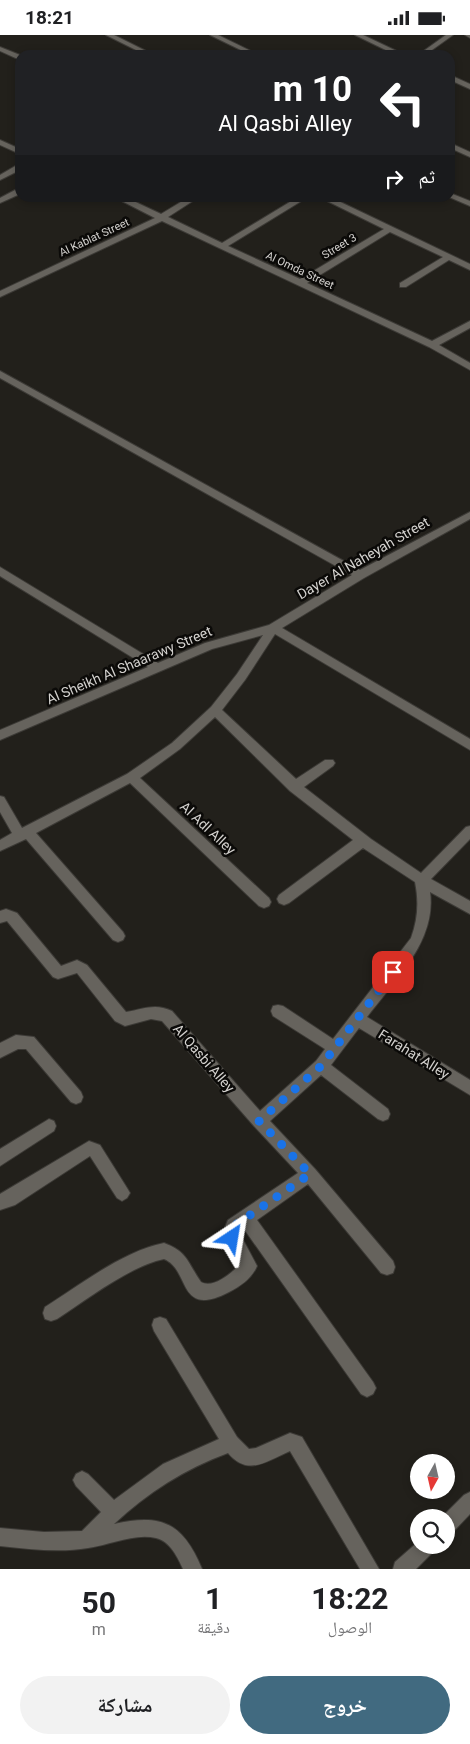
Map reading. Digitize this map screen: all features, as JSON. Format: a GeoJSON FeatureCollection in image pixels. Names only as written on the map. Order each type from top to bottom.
{"type":"FeatureCollection","features":[{"type":"Feature","properties":{"kind":"street"},"geometry":{"type":"LineString","coordinates":[[109,35],[141,50]]}},
{"type":"Feature","properties":{"kind":"street"},"geometry":{"type":"LineString","coordinates":[[213,35],[245,50]]}},
{"type":"Feature","properties":{"kind":"street"},"geometry":{"type":"LineString","coordinates":[[358,35],[391,50]]}},
{"type":"Feature","properties":{"kind":"street"},"geometry":{"type":"LineString","coordinates":[[428,50],[450,35]]}},
{"type":"Feature","properties":{"kind":"street"},"geometry":{"type":"LineString","coordinates":[[0,49],[15,56]]}},
{"type":"Feature","properties":{"kind":"street"},"geometry":{"type":"LineString","coordinates":[[455,80],[470,87]]}},
{"type":"Feature","properties":{"kind":"street"},"geometry":{"type":"LineString","coordinates":[[0,142],[15,150]]}},
{"type":"Feature","properties":{"kind":"street"},"geometry":{"type":"LineString","coordinates":[[455,148],[470,155]]}},
{"type":"Feature","properties":{"kind":"street"},"geometry":{"type":"LineString","coordinates":[[0,178],[15,170]]}},
{"type":"Feature","properties":{"kind":"street"},"geometry":{"type":"LineString","coordinates":[[0,201],[15,194]]}},
{"type":"Feature","properties":{"kind":"street"},"geometry":{"type":"LineString","coordinates":[[455,197],[470,204]]}},
{"type":"Feature","properties":{"kind":"street","name":"Al Omda Street"},"geometry":{"type":"LineString","coordinates":[[128,202],[432,345],[470,367]]}},
{"type":"Feature","properties":{"kind":"street","name":"Al Kablat Street"},"geometry":{"type":"LineString","coordinates":[[0,294],[161,218],[187,202]]}},
{"type":"Feature","properties":{"kind":"street"},"geometry":{"type":"LineString","coordinates":[[222,247],[296,202]]}},
{"type":"Feature","properties":{"kind":"street"},"geometry":{"type":"LineString","coordinates":[[333,202],[470,267]]}},
{"type":"Feature","properties":{"kind":"street","name":"Street 3"},"geometry":{"type":"LineString","coordinates":[[300,283],[390,229]]}},
{"type":"Feature","properties":{"kind":"street"},"geometry":{"type":"LineString","coordinates":[[403,285],[449,257]]}},
{"type":"Feature","properties":{"kind":"street"},"geometry":{"type":"LineString","coordinates":[[432,345],[470,324]]}},
{"type":"Feature","properties":{"kind":"street"},"geometry":{"type":"LineString","coordinates":[[0,374],[360,575]]}},
{"type":"Feature","properties":{"kind":"street","name":"Dayer Al Naheyah Street"},"geometry":{"type":"LineString","coordinates":[[272,628],[360,575],[470,515]]}},
{"type":"Feature","properties":{"kind":"street"},"geometry":{"type":"LineString","coordinates":[[0,571],[158,668]]}},
{"type":"Feature","properties":{"kind":"street"},"geometry":{"type":"LineString","coordinates":[[0,846],[131,777],[176,745],[215,710],[241,677],[272,628],[470,745]]}},
{"type":"Feature","properties":{"kind":"street","name":"Al Sheikh Al Shaarawy Street"},"geometry":{"type":"LineString","coordinates":[[0,735],[209,646],[272,628]]}},
{"type":"Feature","properties":{"kind":"street"},"geometry":{"type":"LineString","coordinates":[[215,710],[294,787],[362,841],[421,881],[470,908]]}},
{"type":"Feature","properties":{"kind":"street"},"geometry":{"type":"LineString","coordinates":[[294,787],[329,763]]}},
{"type":"Feature","properties":{"kind":"street","name":"Al Adl Alley"},"geometry":{"type":"LineString","coordinates":[[131,777],[264,902]]}},
{"type":"Feature","properties":{"kind":"street"},"geometry":{"type":"LineString","coordinates":[[0,801],[23,833],[118,936]]}},
{"type":"Feature","properties":{"kind":"street"},"geometry":{"type":"LineString","coordinates":[[421,881],[470,831]]}},
{"type":"Feature","properties":{"kind":"street"},"geometry":{"type":"LineString","coordinates":[[284,899],[362,841]]}},
{"type":"Feature","properties":{"kind":"street"},"geometry":{"type":"LineString","coordinates":[[259,1121],[321,1066],[416,941],[422,927],[425,911],[425,896],[421,881]]}},
{"type":"Feature","properties":{"kind":"street","name":"Al Qasbi Alley"},"geometry":{"type":"LineString","coordinates":[[0,917],[6,915],[12,917],[58,973],[77,966],[82,969],[125,1019],[148,1012],[160,1011],[167,1015],[259,1121],[310,1174],[387,1267]]}},
{"type":"Feature","properties":{"kind":"street"},"geometry":{"type":"LineString","coordinates":[[278,1011],[335,1048]]}},
{"type":"Feature","properties":{"kind":"street","name":"Farahat Alley"},"geometry":{"type":"LineString","coordinates":[[357,1019],[470,1088]]}},
{"type":"Feature","properties":{"kind":"street"},"geometry":{"type":"LineString","coordinates":[[0,1051],[16,1042],[29,1042],[76,1097]]}},
{"type":"Feature","properties":{"kind":"street"},"geometry":{"type":"LineString","coordinates":[[321,1066],[383,1114]]}},
{"type":"Feature","properties":{"kind":"street"},"geometry":{"type":"LineString","coordinates":[[0,1158],[49,1126]]}},
{"type":"Feature","properties":{"kind":"street"},"geometry":{"type":"LineString","coordinates":[[0,1202],[9,1199],[89,1148],[94,1150],[122,1193]]}},
{"type":"Feature","properties":{"kind":"street"},"geometry":{"type":"LineString","coordinates":[[51,1313],[146,1256],[164,1251],[173,1254],[200,1292],[207,1294],[215,1293],[245,1273],[249,1266],[247,1259],[232,1238],[231,1232],[234,1226],[310,1174]]}},
{"type":"Feature","properties":{"kind":"street"},"geometry":{"type":"LineString","coordinates":[[246,1218],[367,1388]]}},
{"type":"Feature","properties":{"kind":"street"},"geometry":{"type":"LineString","coordinates":[[160,1325],[231,1443],[242,1455],[252,1459],[290,1442],[296,1443],[370,1569]]}},
{"type":"Feature","properties":{"kind":"street"},"geometry":{"type":"LineString","coordinates":[[86,1540],[112,1511],[140,1489],[200,1453],[231,1443]]}},
{"type":"Feature","properties":{"kind":"street"},"geometry":{"type":"LineString","coordinates":[[82,1480],[112,1511]]}},
{"type":"Feature","properties":{"kind":"street"},"geometry":{"type":"LineString","coordinates":[[455,1517],[470,1501]]}},
{"type":"Feature","properties":{"kind":"street"},"geometry":{"type":"LineString","coordinates":[[0,1537],[86,1540],[145,1528],[156,1529],[175,1539],[193,1569]]}},
{"type":"Feature","properties":{"kind":"street"},"geometry":{"type":"LineString","coordinates":[[402,1569],[418,1554]]}},
{"type":"Feature","properties":{"kind":"route"},"geometry":{"type":"LineString","coordinates":[[232,1238],[231,1232],[234,1226],[310,1174],[259,1121],[321,1066],[393,972]]}}]}
